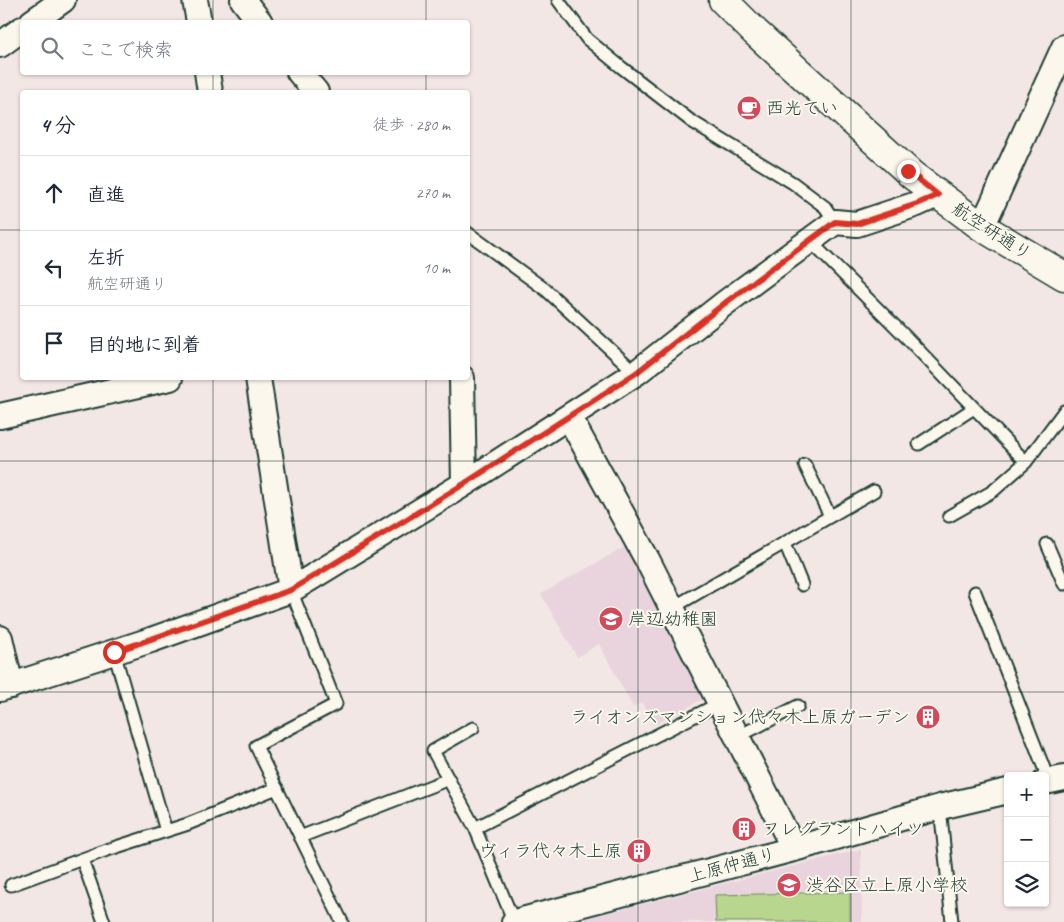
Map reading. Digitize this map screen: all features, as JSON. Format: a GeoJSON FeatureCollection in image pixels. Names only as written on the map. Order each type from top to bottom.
{"type":"FeatureCollection","features":[{"type":"Feature","properties":{"kind":"street"},"geometry":{"type":"LineString","coordinates":[[35,20],[63,0]]}},
{"type":"Feature","properties":{"kind":"street"},"geometry":{"type":"LineString","coordinates":[[195,0],[198,20]]}},
{"type":"Feature","properties":{"kind":"street"},"geometry":{"type":"LineString","coordinates":[[243,0],[258,20]]}},
{"type":"Feature","properties":{"kind":"street","name":"航空研通り"},"geometry":{"type":"LineString","coordinates":[[723,0],[755,32],[912,175],[982,227],[1064,276]]}},
{"type":"Feature","properties":{"kind":"street"},"geometry":{"type":"LineString","coordinates":[[0,45],[20,30]]}},
{"type":"Feature","properties":{"kind":"street"},"geometry":{"type":"LineString","coordinates":[[982,227],[1064,47]]}},
{"type":"Feature","properties":{"kind":"street"},"geometry":{"type":"LineString","coordinates":[[207,75],[210,90]]}},
{"type":"Feature","properties":{"kind":"street"},"geometry":{"type":"LineString","coordinates":[[302,75],[314,90]]}},
{"type":"Feature","properties":{"kind":"street"},"geometry":{"type":"LineString","coordinates":[[0,638],[6,688],[291,590],[464,484],[636,373],[725,303],[835,222],[857,224],[938,195]]}},
{"type":"Feature","properties":{"kind":"street"},"geometry":{"type":"LineString","coordinates":[[0,416],[161,380]]}},
{"type":"Feature","properties":{"kind":"street"},"geometry":{"type":"LineString","coordinates":[[258,380],[291,590]]}},
{"type":"Feature","properties":{"kind":"street"},"geometry":{"type":"LineString","coordinates":[[462,380],[464,484]]}},
{"type":"Feature","properties":{"kind":"street"},"geometry":{"type":"LineString","coordinates":[[569,417],[648,561],[794,849]]}},
{"type":"Feature","properties":{"kind":"street","name":"上原仲通り"},"geometry":{"type":"LineString","coordinates":[[514,922],[794,849],[940,807],[1004,792]]}},
{"type":"Feature","properties":{"kind":"lane"},"geometry":{"type":"LineString","coordinates":[[558,0],[587,39],[621,67],[691,121],[793,183],[825,206],[835,222]]}},
{"type":"Feature","properties":{"kind":"lane"},"geometry":{"type":"LineString","coordinates":[[470,234],[546,290],[636,373]]}},
{"type":"Feature","properties":{"kind":"lane"},"geometry":{"type":"LineString","coordinates":[[809,240],[906,337],[1026,462]]}},
{"type":"Feature","properties":{"kind":"lane"},"geometry":{"type":"LineString","coordinates":[[919,444],[974,408]]}},
{"type":"Feature","properties":{"kind":"lane"},"geometry":{"type":"LineString","coordinates":[[948,516],[993,491],[1026,462],[1064,411]]}},
{"type":"Feature","properties":{"kind":"lane"},"geometry":{"type":"LineString","coordinates":[[805,465],[830,516]]}},
{"type":"Feature","properties":{"kind":"lane"},"geometry":{"type":"LineString","coordinates":[[672,608],[874,490]]}},
{"type":"Feature","properties":{"kind":"lane"},"geometry":{"type":"LineString","coordinates":[[785,543],[802,584]]}},
{"type":"Feature","properties":{"kind":"lane"},"geometry":{"type":"LineString","coordinates":[[1046,544],[1064,584]]}},
{"type":"Feature","properties":{"kind":"lane"},"geometry":{"type":"LineString","coordinates":[[291,590],[336,704],[256,746],[342,922]]}},
{"type":"Feature","properties":{"kind":"lane"},"geometry":{"type":"LineString","coordinates":[[976,592],[1053,780]]}},
{"type":"Feature","properties":{"kind":"lane"},"geometry":{"type":"LineString","coordinates":[[114,652],[166,831]]}},
{"type":"Feature","properties":{"kind":"lane"},"geometry":{"type":"LineString","coordinates":[[475,828],[720,703]]}},
{"type":"Feature","properties":{"kind":"lane"},"geometry":{"type":"LineString","coordinates":[[737,737],[798,706]]}},
{"type":"Feature","properties":{"kind":"lane"},"geometry":{"type":"LineString","coordinates":[[473,728],[433,751],[475,828],[514,922]]}},
{"type":"Feature","properties":{"kind":"lane"},"geometry":{"type":"LineString","coordinates":[[300,837],[449,779]]}},
{"type":"Feature","properties":{"kind":"lane"},"geometry":{"type":"LineString","coordinates":[[11,885],[188,824],[278,788]]}},
{"type":"Feature","properties":{"kind":"lane"},"geometry":{"type":"LineString","coordinates":[[940,807],[952,922]]}},
{"type":"Feature","properties":{"kind":"lane"},"geometry":{"type":"LineString","coordinates":[[82,859],[104,922]]}},
{"type":"Feature","properties":{"kind":"shaded area","name":"岸辺幼稚園"},"geometry":{"type":"Polygon","coordinates":[[[630,544],[705,698],[654,725],[642,703],[633,707],[599,644],[577,657],[541,594],[630,544]]]}},
{"type":"Feature","properties":{"kind":"shaded area","name":"渋谷区立上原小学校"},"geometry":{"type":"Polygon","coordinates":[[[861,849],[862,922],[572,922],[861,849]]]}},
{"type":"Feature","properties":{"kind":"green space"},"geometry":{"type":"Polygon","coordinates":[[[850,892],[850,922],[716,922],[715,895],[850,892]]]}},
{"type":"Feature","properties":{"kind":"place","name":"西光てい"},"geometry":{"type":"Point","coordinates":[749,108]}},
{"type":"Feature","properties":{"kind":"place","name":"岸辺幼稚園"},"geometry":{"type":"Point","coordinates":[611,619]}},
{"type":"Feature","properties":{"kind":"place","name":"ライオンズマンション代々木上原ガーデン"},"geometry":{"type":"Point","coordinates":[928,717]}},
{"type":"Feature","properties":{"kind":"place","name":"フレグラントハイツ"},"geometry":{"type":"Point","coordinates":[744,829]}},
{"type":"Feature","properties":{"kind":"place","name":"ヴィラ代々木上原"},"geometry":{"type":"Point","coordinates":[639,851]}},
{"type":"Feature","properties":{"kind":"place","name":"渋谷区立上原小学校"},"geometry":{"type":"Point","coordinates":[789,885]}},
{"type":"Feature","properties":{"kind":"route"},"geometry":{"type":"LineString","coordinates":[[114,652],[291,590],[464,484],[636,373],[725,303],[835,222],[857,224],[938,195],[908,171]]}}]}
